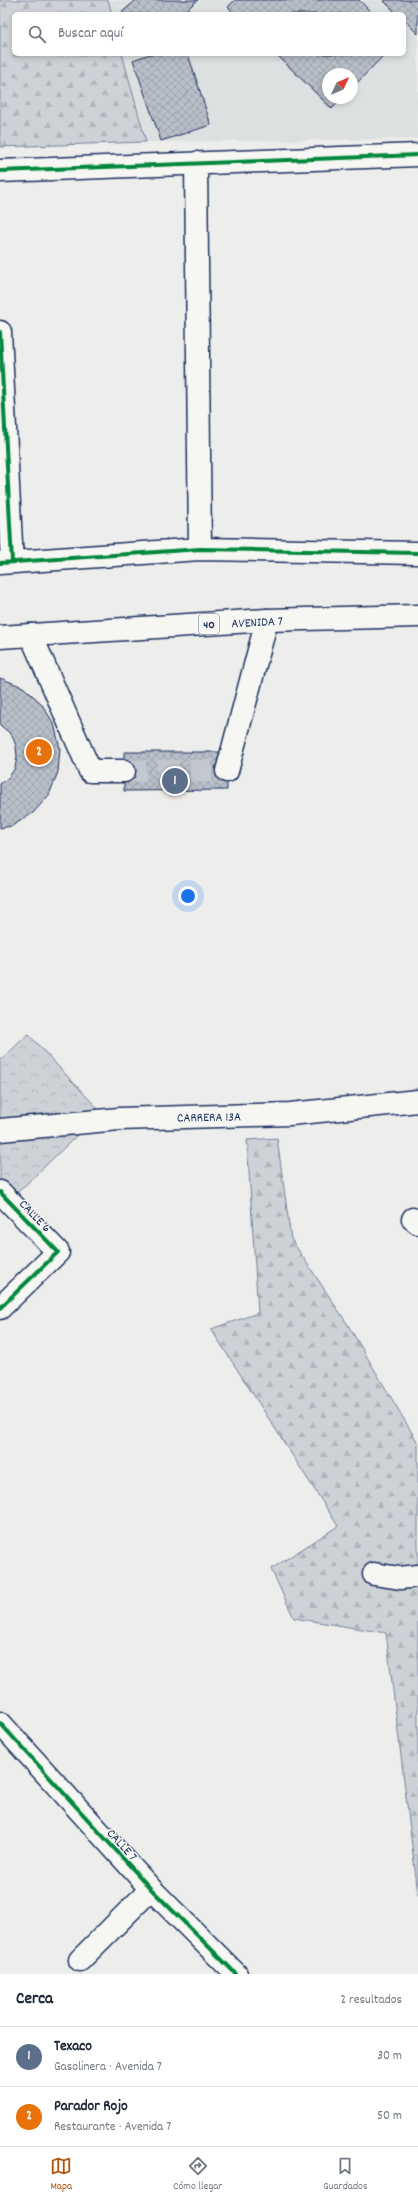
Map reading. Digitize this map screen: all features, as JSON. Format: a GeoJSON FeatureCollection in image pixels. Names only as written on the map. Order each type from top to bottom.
{"type":"FeatureCollection","features":[{"type":"Feature","properties":{"kind":"street"},"geometry":{"type":"LineString","coordinates":[[0,171],[418,155]]}},
{"type":"Feature","properties":{"kind":"street"},"geometry":{"type":"LineString","coordinates":[[196,163],[200,549]]}},
{"type":"Feature","properties":{"kind":"street"},"geometry":{"type":"LineString","coordinates":[[0,332],[6,562],[75,559],[200,549],[418,553]]}},
{"type":"Feature","properties":{"kind":"street","name":"AVENIDA 7"},"geometry":{"type":"LineString","coordinates":[[0,637],[267,620],[418,616]]}},
{"type":"Feature","properties":{"kind":"street"},"geometry":{"type":"LineString","coordinates":[[227,771],[267,620]]}},
{"type":"Feature","properties":{"kind":"street"},"geometry":{"type":"LineString","coordinates":[[31,635],[90,771],[124,771]]}},
{"type":"Feature","properties":{"kind":"street","name":"CARRERA 13A"},"geometry":{"type":"LineString","coordinates":[[0,1130],[126,1118],[290,1114],[418,1101]]}},
{"type":"Feature","properties":{"kind":"street","name":"CALLE 6"},"geometry":{"type":"LineString","coordinates":[[0,1192],[58,1252],[0,1308]]}},
{"type":"Feature","properties":{"kind":"street"},"geometry":{"type":"LineString","coordinates":[[374,1574],[400,1578],[418,1576]]}},
{"type":"Feature","properties":{"kind":"street","name":"CALLE 7"},"geometry":{"type":"LineString","coordinates":[[0,1723],[151,1889],[236,1974]]}},
{"type":"Feature","properties":{"kind":"street"},"geometry":{"type":"LineString","coordinates":[[80,1960],[151,1889]]}},
{"type":"Feature","properties":{"kind":"shaded area"},"geometry":{"type":"Polygon","coordinates":[[[108,0],[418,0],[418,139],[146,142],[123,56],[406,56],[406,12],[111,12],[108,0]]]}},
{"type":"Feature","properties":{"kind":"green space"},"geometry":{"type":"Polygon","coordinates":[[[0,0],[108,0],[111,12],[12,12],[12,56],[123,56],[146,142],[0,147],[0,0]]]}},
{"type":"Feature","properties":{"kind":"green space"},"geometry":{"type":"Polygon","coordinates":[[[28,1034],[101,1112],[14,1196],[0,1181],[0,1061],[28,1034]]]}},
{"type":"Feature","properties":{"kind":"green space"},"geometry":{"type":"Polygon","coordinates":[[[277,1138],[291,1239],[348,1325],[418,1443],[418,1895],[386,1633],[294,1618],[271,1569],[338,1526],[211,1329],[258,1313],[247,1140],[277,1138]]]}},
{"type":"Feature","properties":{"kind":"building"},"geometry":{"type":"Polygon","coordinates":[[[136,0],[198,0],[183,12],[122,12],[136,0]]]}},
{"type":"Feature","properties":{"kind":"building"},"geometry":{"type":"Polygon","coordinates":[[[235,0],[359,0],[371,12],[233,12],[228,7],[235,0]]]}},
{"type":"Feature","properties":{"kind":"building"},"geometry":{"type":"Polygon","coordinates":[[[383,0],[418,0],[418,34],[406,22],[406,12],[395,12],[383,0]]]}},
{"type":"Feature","properties":{"kind":"building"},"geometry":{"type":"Polygon","coordinates":[[[144,56],[189,56],[211,125],[161,141],[133,60],[144,56]]]}},
{"type":"Feature","properties":{"kind":"building"},"geometry":{"type":"Polygon","coordinates":[[[278,56],[383,56],[358,82],[358,68],[322,68],[322,99],[278,56]]]}},
{"type":"Feature","properties":{"kind":"building"},"geometry":{"type":"Polygon","coordinates":[[[327,104],[337,104],[332,109],[327,104]]]}},
{"type":"Feature","properties":{"kind":"building"},"geometry":{"type":"Polygon","coordinates":[[[0,678],[23,687],[41,703],[54,724],[60,748],[58,772],[49,795],[33,813],[12,826],[0,828],[0,784],[9,777],[15,768],[17,757],[16,746],[12,735],[0,725],[0,678]]]}},
{"type":"Feature","properties":{"kind":"building"},"geometry":{"type":"Polygon","coordinates":[[[124,752],[227,752],[227,790],[124,791],[124,752]]]}},
{"type":"Feature","properties":{"kind":"tunnel"},"geometry":{"type":"LineString","coordinates":[[124,771],[227,771]]}},
{"type":"Feature","properties":{"kind":"cycle path"},"geometry":{"type":"LineString","coordinates":[[0,171],[418,155]]}},
{"type":"Feature","properties":{"kind":"cycle path"},"geometry":{"type":"LineString","coordinates":[[0,332],[12,562]]}},
{"type":"Feature","properties":{"kind":"cycle path"},"geometry":{"type":"LineString","coordinates":[[0,563],[200,549],[418,553]]}},
{"type":"Feature","properties":{"kind":"cycle path"},"geometry":{"type":"LineString","coordinates":[[0,1192],[58,1252],[0,1308]]}},
{"type":"Feature","properties":{"kind":"cycle path"},"geometry":{"type":"LineString","coordinates":[[0,1723],[151,1889],[236,1974]]}},
{"type":"Feature","properties":{"kind":"place","name":"Parador Rojo"},"geometry":{"type":"Point","coordinates":[39,752]}},
{"type":"Feature","properties":{"kind":"place","name":"Texaco"},"geometry":{"type":"Point","coordinates":[175,781]}}]}
